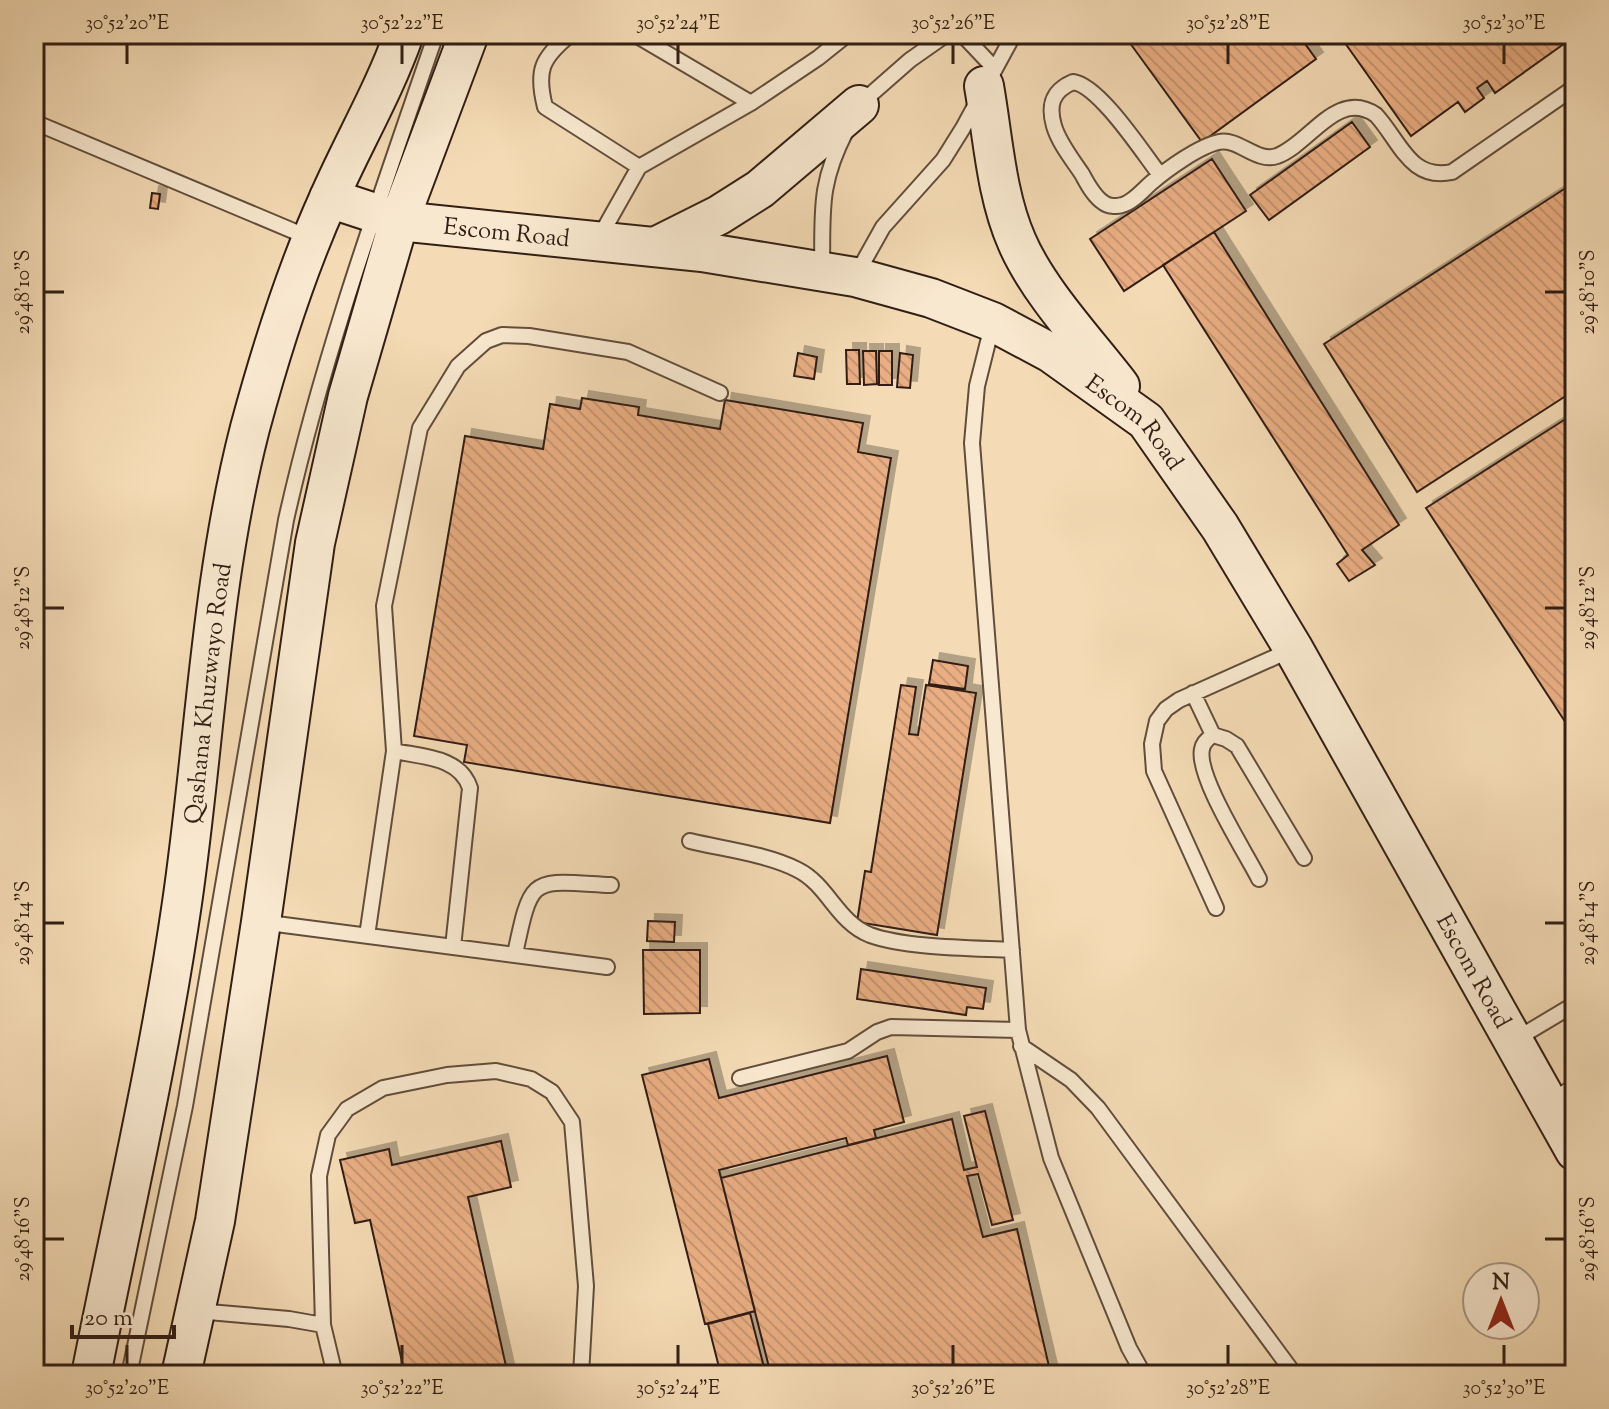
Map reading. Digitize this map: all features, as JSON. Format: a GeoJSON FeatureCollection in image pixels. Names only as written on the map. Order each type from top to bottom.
{"type":"FeatureCollection","features":[{"type":"Feature","properties":{"kind":"main road","name":"Qashana Khuzwayo Road"},"geometry":{"type":"LineString","coordinates":[[91,1375],[145,1112],[182,905],[220,582],[234,494],[279,323],[329,198],[391,71],[404,34]]}},
{"type":"Feature","properties":{"kind":"main road"},"geometry":{"type":"LineString","coordinates":[[181,1375],[215,1221],[315,543],[387,216],[469,34]]}},
{"type":"Feature","properties":{"kind":"main road"},"geometry":{"type":"LineString","coordinates":[[989,77],[1006,211],[1017,243],[1067,318],[1146,421]]}},
{"type":"Feature","properties":{"kind":"main road"},"geometry":{"type":"LineString","coordinates":[[655,247],[719,215],[760,189],[859,105]]}},
{"type":"Feature","properties":{"kind":"main road","name":"Escom Road"},"geometry":{"type":"LineString","coordinates":[[329,198],[387,216],[655,247],[838,274],[931,298],[993,322],[1063,361],[1146,421],[1220,527],[1293,648],[1513,1041],[1561,1095],[1575,1151]]}},
{"type":"Feature","properties":{"kind":"lane"},"geometry":{"type":"LineString","coordinates":[[129,1375],[185,1106],[286,520],[304,438],[331,344],[387,216],[436,34]]}},
{"type":"Feature","properties":{"kind":"lane"},"geometry":{"type":"LineString","coordinates":[[571,34],[553,49],[541,68],[540,85],[545,107],[639,167]]}},
{"type":"Feature","properties":{"kind":"lane"},"geometry":{"type":"LineString","coordinates":[[634,34],[751,103]]}},
{"type":"Feature","properties":{"kind":"lane"},"geometry":{"type":"LineString","coordinates":[[597,242],[639,167],[751,103],[848,34]]}},
{"type":"Feature","properties":{"kind":"lane"},"geometry":{"type":"LineString","coordinates":[[838,274],[823,188],[831,164],[859,105],[910,60],[947,34]]}},
{"type":"Feature","properties":{"kind":"lane"},"geometry":{"type":"LineString","coordinates":[[962,34],[989,77]]}},
{"type":"Feature","properties":{"kind":"lane"},"geometry":{"type":"LineString","coordinates":[[838,274],[943,160],[1014,34]]}},
{"type":"Feature","properties":{"kind":"lane"},"geometry":{"type":"LineString","coordinates":[[1160,175],[1083,84],[1073,82],[1056,94],[1050,111],[1056,132],[1092,190],[1102,202],[1111,206],[1123,205],[1160,175],[1210,145],[1228,142],[1261,156],[1275,157],[1339,111],[1353,107],[1369,110],[1376,115],[1422,172],[1452,172],[1575,87]]}},
{"type":"Feature","properties":{"kind":"lane"},"geometry":{"type":"LineString","coordinates":[[34,122],[312,239]]}},
{"type":"Feature","properties":{"kind":"lane"},"geometry":{"type":"LineString","coordinates":[[993,322],[977,386],[972,443],[1018,1030],[1051,1158],[1129,1348],[1144,1375]]}},
{"type":"Feature","properties":{"kind":"lane"},"geometry":{"type":"LineString","coordinates":[[367,936],[394,751],[384,606],[420,428],[458,366],[486,341],[502,335],[529,336],[628,352],[720,393]]}},
{"type":"Feature","properties":{"kind":"lane"},"geometry":{"type":"LineString","coordinates":[[1216,908],[1154,771],[1152,744],[1157,721],[1166,709],[1193,693],[1293,648]]}},
{"type":"Feature","properties":{"kind":"lane"},"geometry":{"type":"LineString","coordinates":[[1193,693],[1213,735],[1237,746],[1304,858]]}},
{"type":"Feature","properties":{"kind":"lane"},"geometry":{"type":"LineString","coordinates":[[1213,735],[1205,741],[1201,751],[1205,775],[1259,879]]}},
{"type":"Feature","properties":{"kind":"lane"},"geometry":{"type":"LineString","coordinates":[[394,751],[450,763],[460,769],[470,788],[453,947]]}},
{"type":"Feature","properties":{"kind":"lane"},"geometry":{"type":"LineString","coordinates":[[690,841],[799,870],[827,895],[850,925],[873,936],[933,946],[1012,950]]}},
{"type":"Feature","properties":{"kind":"lane"},"geometry":{"type":"LineString","coordinates":[[515,954],[525,906],[533,891],[550,882],[611,885]]}},
{"type":"Feature","properties":{"kind":"lane"},"geometry":{"type":"LineString","coordinates":[[261,922],[607,967]]}},
{"type":"Feature","properties":{"kind":"lane"},"geometry":{"type":"LineString","coordinates":[[1513,1041],[1575,1004]]}},
{"type":"Feature","properties":{"kind":"lane"},"geometry":{"type":"LineString","coordinates":[[740,1078],[848,1051],[877,1032],[891,1027],[1018,1030]]}},
{"type":"Feature","properties":{"kind":"lane"},"geometry":{"type":"LineString","coordinates":[[1021,1046],[1071,1080],[1098,1108],[1295,1375]]}},
{"type":"Feature","properties":{"kind":"lane"},"geometry":{"type":"LineString","coordinates":[[335,1375],[323,1325],[319,1176],[328,1135],[347,1109],[383,1088],[447,1075],[496,1071],[531,1079],[552,1092],[572,1122],[586,1286],[581,1375]]}},
{"type":"Feature","properties":{"kind":"lane"},"geometry":{"type":"LineString","coordinates":[[197,1311],[323,1325]]}},
{"type":"Feature","properties":{"kind":"building"},"geometry":{"type":"Polygon","coordinates":[[[1133,34],[1298,34],[1316,59],[1202,142],[1127,39],[1133,34]]]}},
{"type":"Feature","properties":{"kind":"building"},"geometry":{"type":"Polygon","coordinates":[[[1357,34],[1575,36],[1495,93],[1487,81],[1477,88],[1484,98],[1465,112],[1458,102],[1411,136],[1345,43],[1357,34]]]}},
{"type":"Feature","properties":{"kind":"building"},"geometry":{"type":"Polygon","coordinates":[[[1352,122],[1370,147],[1269,220],[1250,195],[1352,122]]]}},
{"type":"Feature","properties":{"kind":"building"},"geometry":{"type":"Polygon","coordinates":[[[1212,159],[1246,211],[1124,291],[1090,239],[1212,159]]]}},
{"type":"Feature","properties":{"kind":"building"},"geometry":{"type":"Polygon","coordinates":[[[1575,182],[1575,390],[1417,492],[1324,344],[1575,182]]]}},
{"type":"Feature","properties":{"kind":"building"},"geometry":{"type":"Polygon","coordinates":[[[152,193],[160,194],[158,209],[150,208],[152,193]]]}},
{"type":"Feature","properties":{"kind":"building"},"geometry":{"type":"Polygon","coordinates":[[[1214,232],[1399,525],[1362,550],[1375,565],[1349,581],[1337,564],[1348,555],[1163,265],[1214,232]]]}},
{"type":"Feature","properties":{"kind":"building"},"geometry":{"type":"Polygon","coordinates":[[[846,350],[859,350],[860,384],[847,384],[846,350]]]}},
{"type":"Feature","properties":{"kind":"building"},"geometry":{"type":"Polygon","coordinates":[[[863,351],[876,351],[877,384],[864,385],[863,351]]]}},
{"type":"Feature","properties":{"kind":"building"},"geometry":{"type":"Polygon","coordinates":[[[879,351],[892,351],[892,385],[879,385],[879,351]]]}},
{"type":"Feature","properties":{"kind":"building"},"geometry":{"type":"Polygon","coordinates":[[[798,353],[817,357],[814,379],[794,376],[798,353]]]}},
{"type":"Feature","properties":{"kind":"building"},"geometry":{"type":"Polygon","coordinates":[[[900,353],[913,355],[910,388],[897,387],[900,353]]]}},
{"type":"Feature","properties":{"kind":"building"},"geometry":{"type":"Polygon","coordinates":[[[582,398],[639,407],[638,415],[720,429],[725,400],[863,423],[858,452],[891,458],[830,823],[464,762],[467,745],[414,736],[465,436],[543,449],[550,404],[580,409],[582,398]]]}},
{"type":"Feature","properties":{"kind":"building"},"geometry":{"type":"Polygon","coordinates":[[[1575,413],[1575,737],[1426,508],[1575,413]]]}},
{"type":"Feature","properties":{"kind":"building"},"geometry":{"type":"Polygon","coordinates":[[[933,660],[968,666],[965,689],[929,684],[933,660]]]}},
{"type":"Feature","properties":{"kind":"building"},"geometry":{"type":"Polygon","coordinates":[[[901,685],[916,687],[909,734],[918,735],[926,685],[976,693],[937,935],[857,922],[865,871],[871,872],[901,685]]]}},
{"type":"Feature","properties":{"kind":"building"},"geometry":{"type":"Polygon","coordinates":[[[648,921],[675,922],[674,942],[647,941],[648,921]]]}},
{"type":"Feature","properties":{"kind":"building"},"geometry":{"type":"Polygon","coordinates":[[[643,950],[700,950],[700,1013],[644,1014],[643,950]]]}},
{"type":"Feature","properties":{"kind":"building"},"geometry":{"type":"Polygon","coordinates":[[[861,969],[986,988],[983,1009],[967,1007],[966,1015],[857,999],[861,969]]]}},
{"type":"Feature","properties":{"kind":"building"},"geometry":{"type":"Polygon","coordinates":[[[887,1056],[904,1122],[874,1130],[876,1138],[848,1145],[846,1138],[719,1170],[755,1311],[705,1324],[642,1075],[709,1059],[719,1098],[887,1056]]]}},
{"type":"Feature","properties":{"kind":"building"},"geometry":{"type":"Polygon","coordinates":[[[985,1111],[1013,1220],[992,1225],[978,1174],[967,1176],[983,1237],[1017,1229],[1051,1375],[771,1375],[721,1178],[952,1119],[964,1170],[977,1167],[964,1116],[985,1111]]]}},
{"type":"Feature","properties":{"kind":"building"},"geometry":{"type":"Polygon","coordinates":[[[501,1141],[511,1187],[468,1197],[508,1375],[405,1375],[370,1220],[355,1223],[340,1160],[389,1149],[392,1165],[501,1141]]]}},
{"type":"Feature","properties":{"kind":"building"},"geometry":{"type":"Polygon","coordinates":[[[750,1313],[766,1375],[721,1375],[708,1324],[750,1313]]]}}]}
